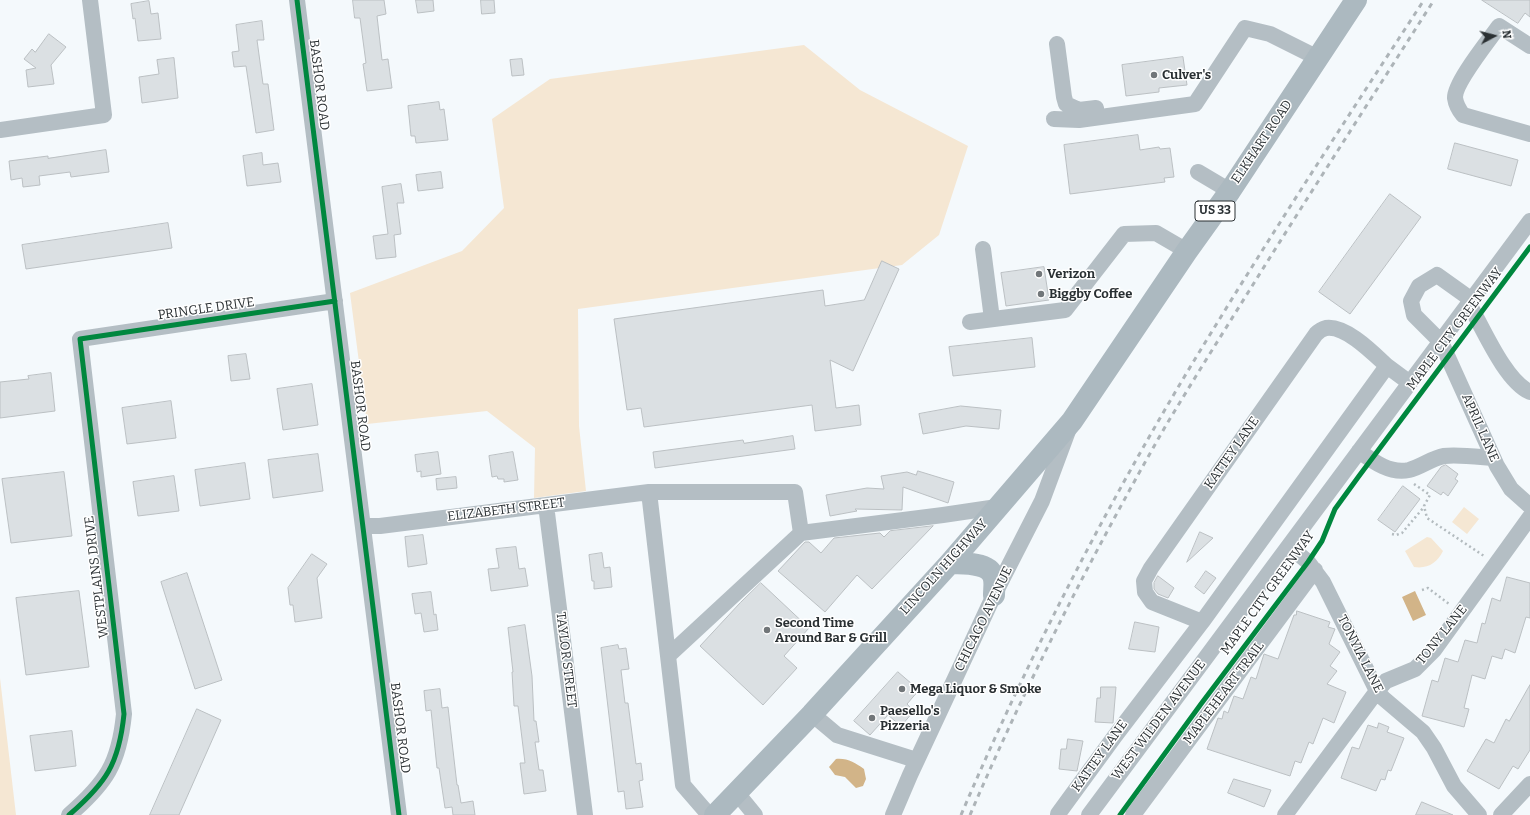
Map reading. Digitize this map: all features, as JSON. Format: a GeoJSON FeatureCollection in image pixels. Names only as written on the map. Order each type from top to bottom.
{"type":"FeatureCollection","features":[{"type":"Feature","properties":{"kind":"highway","name":"ELKHART ROAD"},"geometry":{"type":"LineString","coordinates":[[1072,421],[1187,251],[1230,191],[1356,0]]}},
{"type":"Feature","properties":{"kind":"highway","name":"LINCOLN HIGHWAY"},"geometry":{"type":"LineString","coordinates":[[715,815],[812,714],[950,563],[1072,421]]}},
{"type":"Feature","properties":{"kind":"highway"},"geometry":{"type":"LineString","coordinates":[[950,563],[986,567],[994,578],[994,595]]}},
{"type":"Feature","properties":{"kind":"street"},"geometry":{"type":"LineString","coordinates":[[0,130],[104,116],[90,0]]}},
{"type":"Feature","properties":{"kind":"street","name":"BASHOR ROAD"},"geometry":{"type":"LineString","coordinates":[[297,0],[400,815]]}},
{"type":"Feature","properties":{"kind":"street"},"geometry":{"type":"LineString","coordinates":[[1530,46],[1500,26],[1473,62],[1458,87],[1455,97],[1457,107],[1463,115],[1530,134]]}},
{"type":"Feature","properties":{"kind":"street"},"geometry":{"type":"LineString","coordinates":[[1054,119],[1079,120],[1195,104],[1245,28],[1270,34],[1318,58]]}},
{"type":"Feature","properties":{"kind":"street"},"geometry":{"type":"LineString","coordinates":[[1057,44],[1064,97],[1066,104],[1072,108],[1079,110],[1202,94]]}},
{"type":"Feature","properties":{"kind":"street"},"geometry":{"type":"LineString","coordinates":[[1198,172],[1230,191]]}},
{"type":"Feature","properties":{"kind":"street","name":"WEST WILDEN AVENUE"},"geometry":{"type":"LineString","coordinates":[[1089,815],[1530,221]]}},
{"type":"Feature","properties":{"kind":"street"},"geometry":{"type":"LineString","coordinates":[[970,322],[1065,310],[1124,234],[1156,233],[1187,251]]}},
{"type":"Feature","properties":{"kind":"street"},"geometry":{"type":"LineString","coordinates":[[982,249],[992,319]]}},
{"type":"Feature","properties":{"kind":"street"},"geometry":{"type":"LineString","coordinates":[[1441,342],[1414,315],[1411,301],[1419,286],[1436,275],[1470,302],[1507,372],[1516,382],[1530,392]]}},
{"type":"Feature","properties":{"kind":"street","name":"PRINGLE DRIVE"},"geometry":{"type":"LineString","coordinates":[[80,339],[335,301]]}},
{"type":"Feature","properties":{"kind":"street","name":"KATTEY LANE"},"geometry":{"type":"LineString","coordinates":[[1202,622],[1152,602],[1145,592],[1144,581],[1151,568],[1316,334],[1327,328],[1338,329],[1347,333],[1410,383]]}},
{"type":"Feature","properties":{"kind":"street","name":"WESTPLAINS DRIVE"},"geometry":{"type":"LineString","coordinates":[[69,815],[84,802],[102,782],[113,764],[122,738],[124,714],[80,339]]}},
{"type":"Feature","properties":{"kind":"street","name":"APRIL LANE"},"geometry":{"type":"LineString","coordinates":[[1441,342],[1493,458],[1511,489],[1530,506]]}},
{"type":"Feature","properties":{"kind":"street","name":"KATTEY LANE"},"geometry":{"type":"LineString","coordinates":[[1058,815],[1119,730],[1227,588],[1387,366]]}},
{"type":"Feature","properties":{"kind":"street","name":"CHICAGO AVENUE"},"geometry":{"type":"LineString","coordinates":[[893,815],[916,760],[994,595],[1042,501],[1072,421]]}},
{"type":"Feature","properties":{"kind":"street"},"geometry":{"type":"LineString","coordinates":[[1359,451],[1371,460],[1388,469],[1394,470],[1409,470],[1444,456],[1493,458]]}},
{"type":"Feature","properties":{"kind":"street"},"geometry":{"type":"LineString","coordinates":[[649,492],[683,785],[709,815]]}},
{"type":"Feature","properties":{"kind":"street","name":"ELIZABETH STREET"},"geometry":{"type":"LineString","coordinates":[[363,526],[380,526],[649,492],[795,492],[801,533]]}},
{"type":"Feature","properties":{"kind":"street","name":"TAYLOR STREET"},"geometry":{"type":"LineString","coordinates":[[546,505],[585,815]]}},
{"type":"Feature","properties":{"kind":"street"},"geometry":{"type":"LineString","coordinates":[[668,656],[801,533],[997,507]]}},
{"type":"Feature","properties":{"kind":"street","name":"TONY LANE"},"geometry":{"type":"LineString","coordinates":[[1285,815],[1377,690],[1386,681],[1415,669],[1425,660],[1461,613],[1530,517]]}},
{"type":"Feature","properties":{"kind":"street","name":"TONYIA LANE"},"geometry":{"type":"LineString","coordinates":[[1289,546],[1315,570],[1330,594],[1377,690],[1383,698],[1423,732],[1434,748],[1454,786],[1479,815]]}},
{"type":"Feature","properties":{"kind":"street","name":"MAPLEHEART TRAIL"},"geometry":{"type":"LineString","coordinates":[[1133,815],[1315,570]]}},
{"type":"Feature","properties":{"kind":"street"},"geometry":{"type":"LineString","coordinates":[[1227,588],[1247,602]]}},
{"type":"Feature","properties":{"kind":"street"},"geometry":{"type":"LineString","coordinates":[[812,714],[837,735],[916,760]]}},
{"type":"Feature","properties":{"kind":"street"},"geometry":{"type":"LineString","coordinates":[[1501,815],[1530,784]]}},
{"type":"Feature","properties":{"kind":"street"},"geometry":{"type":"LineString","coordinates":[[737,793],[754,815]]}},
{"type":"Feature","properties":{"kind":"path"},"geometry":{"type":"LineString","coordinates":[[1392,534],[1396,535],[1402,533],[1424,506],[1430,495],[1394,470]]}},
{"type":"Feature","properties":{"kind":"path"},"geometry":{"type":"LineString","coordinates":[[1424,506],[1427,518],[1431,522],[1496,564]]}},
{"type":"Feature","properties":{"kind":"path"},"geometry":{"type":"LineString","coordinates":[[1422,590],[1428,588],[1461,613]]}},
{"type":"Feature","properties":{"kind":"shaded area"},"geometry":{"type":"Polygon","coordinates":[[[804,45],[860,90],[968,146],[939,235],[902,265],[578,309],[579,426],[586,491],[534,498],[535,448],[487,411],[367,424],[350,293],[462,251],[504,208],[492,119],[550,79],[804,45]]]}},
{"type":"Feature","properties":{"kind":"shaded area"},"geometry":{"type":"Polygon","coordinates":[[[1464,507],[1479,519],[1467,534],[1452,522],[1464,507]]]}},
{"type":"Feature","properties":{"kind":"shaded area"},"geometry":{"type":"Polygon","coordinates":[[[1427,537],[1431,538],[1443,551],[1438,559],[1432,564],[1424,567],[1414,567],[1405,551],[1427,537]]]}},
{"type":"Feature","properties":{"kind":"shaded area"},"geometry":{"type":"Polygon","coordinates":[[[1415,591],[1426,615],[1413,621],[1402,597],[1415,591]]]}},
{"type":"Feature","properties":{"kind":"shaded area"},"geometry":{"type":"Polygon","coordinates":[[[0,678],[16,815],[0,815],[0,678]]]}},
{"type":"Feature","properties":{"kind":"shaded area"},"geometry":{"type":"Polygon","coordinates":[[[836,759],[848,760],[864,769],[866,779],[863,786],[856,788],[845,777],[835,775],[829,767],[836,759]]]}},
{"type":"Feature","properties":{"kind":"building"},"geometry":{"type":"Polygon","coordinates":[[[353,0],[384,0],[386,14],[377,16],[382,60],[388,59],[392,88],[367,91],[363,64],[366,63],[360,18],[355,18],[353,0]]]}},
{"type":"Feature","properties":{"kind":"building"},"geometry":{"type":"Polygon","coordinates":[[[416,0],[433,0],[434,11],[418,13],[416,0]]]}},
{"type":"Feature","properties":{"kind":"building"},"geometry":{"type":"Polygon","coordinates":[[[481,0],[494,0],[495,13],[482,14],[481,0]]]}},
{"type":"Feature","properties":{"kind":"building"},"geometry":{"type":"Polygon","coordinates":[[[1482,0],[1530,0],[1530,17],[1525,13],[1518,23],[1482,0]]]}},
{"type":"Feature","properties":{"kind":"building"},"geometry":{"type":"Polygon","coordinates":[[[149,1],[151,14],[158,13],[161,39],[138,41],[135,18],[133,19],[131,4],[149,1]]]}},
{"type":"Feature","properties":{"kind":"building"},"geometry":{"type":"Polygon","coordinates":[[[262,21],[264,40],[257,40],[263,84],[268,84],[274,130],[256,133],[246,66],[234,67],[232,52],[239,51],[236,25],[262,21]]]}},
{"type":"Feature","properties":{"kind":"building"},"geometry":{"type":"Polygon","coordinates":[[[49,34],[66,47],[51,65],[54,84],[28,87],[26,70],[36,68],[24,59],[32,49],[35,52],[49,34]]]}},
{"type":"Feature","properties":{"kind":"building","name":"Culver's"},"geometry":{"type":"Polygon","coordinates":[[[1183,57],[1187,85],[1159,88],[1159,92],[1126,96],[1122,65],[1183,57]]]}},
{"type":"Feature","properties":{"kind":"building"},"geometry":{"type":"Polygon","coordinates":[[[174,58],[178,98],[142,103],[139,77],[159,74],[157,60],[174,58]]]}},
{"type":"Feature","properties":{"kind":"building"},"geometry":{"type":"Polygon","coordinates":[[[522,59],[524,75],[512,76],[510,60],[522,59]]]}},
{"type":"Feature","properties":{"kind":"building"},"geometry":{"type":"Polygon","coordinates":[[[439,102],[440,110],[444,109],[448,140],[416,143],[415,136],[411,136],[408,106],[439,102]]]}},
{"type":"Feature","properties":{"kind":"building"},"geometry":{"type":"Polygon","coordinates":[[[1138,135],[1140,150],[1159,147],[1160,149],[1170,148],[1174,177],[1164,178],[1165,182],[1070,194],[1064,145],[1138,135]]]}},
{"type":"Feature","properties":{"kind":"building"},"geometry":{"type":"Polygon","coordinates":[[[1455,143],[1518,160],[1511,186],[1448,169],[1455,143]]]}},
{"type":"Feature","properties":{"kind":"building"},"geometry":{"type":"Polygon","coordinates":[[[106,150],[109,172],[71,177],[70,172],[39,176],[40,185],[23,187],[22,178],[11,180],[9,161],[48,156],[48,158],[106,150]]]}},
{"type":"Feature","properties":{"kind":"building"},"geometry":{"type":"Polygon","coordinates":[[[262,153],[263,165],[278,163],[281,182],[247,186],[243,156],[262,153]]]}},
{"type":"Feature","properties":{"kind":"building"},"geometry":{"type":"Polygon","coordinates":[[[441,172],[443,188],[418,191],[416,175],[441,172]]]}},
{"type":"Feature","properties":{"kind":"building"},"geometry":{"type":"Polygon","coordinates":[[[401,184],[404,203],[397,203],[401,234],[394,235],[396,257],[376,259],[373,236],[388,234],[382,187],[401,184]]]}},
{"type":"Feature","properties":{"kind":"building"},"geometry":{"type":"Polygon","coordinates":[[[1390,194],[1421,217],[1350,314],[1319,292],[1390,194]]]}},
{"type":"Feature","properties":{"kind":"building"},"geometry":{"type":"Polygon","coordinates":[[[168,223],[172,248],[26,269],[22,245],[168,223]]]}},
{"type":"Feature","properties":{"kind":"building"},"geometry":{"type":"Polygon","coordinates":[[[882,261],[899,269],[853,371],[830,360],[836,408],[859,405],[861,425],[815,431],[812,405],[644,427],[641,408],[627,410],[614,319],[823,290],[825,306],[864,300],[882,261]]]}},
{"type":"Feature","properties":{"kind":"building"},"geometry":{"type":"Polygon","coordinates":[[[1044,267],[1049,300],[1006,306],[1001,273],[1044,267]]]}},
{"type":"Feature","properties":{"kind":"building"},"geometry":{"type":"Polygon","coordinates":[[[1032,338],[1035,367],[953,376],[949,347],[1032,338]]]}},
{"type":"Feature","properties":{"kind":"building"},"geometry":{"type":"Polygon","coordinates":[[[246,354],[250,379],[231,381],[228,356],[246,354]]]}},
{"type":"Feature","properties":{"kind":"building"},"geometry":{"type":"Polygon","coordinates":[[[51,373],[55,411],[0,418],[0,382],[29,379],[28,376],[51,373]]]}},
{"type":"Feature","properties":{"kind":"building"},"geometry":{"type":"Polygon","coordinates":[[[312,384],[318,425],[283,430],[277,389],[312,384]]]}},
{"type":"Feature","properties":{"kind":"building"},"geometry":{"type":"Polygon","coordinates":[[[171,401],[176,438],[127,444],[122,408],[171,401]]]}},
{"type":"Feature","properties":{"kind":"building"},"geometry":{"type":"Polygon","coordinates":[[[961,406],[1001,410],[999,429],[966,426],[923,434],[919,414],[961,406]]]}},
{"type":"Feature","properties":{"kind":"building"},"geometry":{"type":"Polygon","coordinates":[[[793,436],[795,449],[655,468],[653,452],[743,440],[744,443],[793,436]]]}},
{"type":"Feature","properties":{"kind":"building"},"geometry":{"type":"Polygon","coordinates":[[[438,452],[441,474],[421,477],[421,471],[417,472],[415,455],[438,452]]]}},
{"type":"Feature","properties":{"kind":"building"},"geometry":{"type":"Polygon","coordinates":[[[513,452],[518,480],[504,482],[504,479],[498,479],[497,476],[492,477],[489,456],[513,452]]]}},
{"type":"Feature","properties":{"kind":"building"},"geometry":{"type":"Polygon","coordinates":[[[318,454],[323,491],[273,498],[268,460],[318,454]]]}},
{"type":"Feature","properties":{"kind":"building"},"geometry":{"type":"Polygon","coordinates":[[[245,463],[250,499],[200,506],[195,470],[245,463]]]}},
{"type":"Feature","properties":{"kind":"building"},"geometry":{"type":"Polygon","coordinates":[[[1446,465],[1458,474],[1455,479],[1458,481],[1448,496],[1443,492],[1441,495],[1427,486],[1441,467],[1446,465]]]}},
{"type":"Feature","properties":{"kind":"building"},"geometry":{"type":"Polygon","coordinates":[[[918,471],[954,482],[948,503],[903,487],[902,510],[855,509],[857,511],[830,516],[826,495],[867,488],[884,489],[881,476],[907,472],[916,475],[918,471]]]}},
{"type":"Feature","properties":{"kind":"building"},"geometry":{"type":"Polygon","coordinates":[[[64,472],[72,536],[11,543],[2,479],[64,472]]]}},
{"type":"Feature","properties":{"kind":"building"},"geometry":{"type":"Polygon","coordinates":[[[174,476],[179,511],[138,516],[133,482],[174,476]]]}},
{"type":"Feature","properties":{"kind":"building"},"geometry":{"type":"Polygon","coordinates":[[[456,477],[457,488],[437,490],[436,479],[456,477]]]}},
{"type":"Feature","properties":{"kind":"building"},"geometry":{"type":"Polygon","coordinates":[[[1403,486],[1420,499],[1395,532],[1378,520],[1403,486]]]}},
{"type":"Feature","properties":{"kind":"building"},"geometry":{"type":"Polygon","coordinates":[[[933,526],[872,589],[857,575],[825,612],[778,571],[805,542],[809,542],[821,553],[834,538],[880,533],[884,537],[890,531],[933,526]]]}},
{"type":"Feature","properties":{"kind":"building"},"geometry":{"type":"Polygon","coordinates":[[[1200,532],[1213,538],[1187,562],[1200,532]]]}},
{"type":"Feature","properties":{"kind":"building"},"geometry":{"type":"Polygon","coordinates":[[[423,535],[427,564],[408,567],[405,537],[423,535]]]}},
{"type":"Feature","properties":{"kind":"building"},"geometry":{"type":"Polygon","coordinates":[[[516,547],[519,569],[525,568],[528,586],[491,591],[488,569],[499,568],[496,549],[516,547]]]}},
{"type":"Feature","properties":{"kind":"building"},"geometry":{"type":"Polygon","coordinates":[[[602,553],[604,568],[610,567],[612,587],[594,589],[589,555],[602,553]]]}},
{"type":"Feature","properties":{"kind":"building"},"geometry":{"type":"Polygon","coordinates":[[[312,554],[327,564],[317,578],[322,618],[295,622],[293,605],[290,605],[288,588],[312,554]]]}},
{"type":"Feature","properties":{"kind":"building"},"geometry":{"type":"Polygon","coordinates":[[[1206,571],[1216,578],[1204,594],[1195,587],[1206,571]]]}},
{"type":"Feature","properties":{"kind":"building"},"geometry":{"type":"Polygon","coordinates":[[[187,573],[222,680],[195,689],[161,582],[187,573]]]}},
{"type":"Feature","properties":{"kind":"building"},"geometry":{"type":"Polygon","coordinates":[[[1158,576],[1174,588],[1168,598],[1158,594],[1154,589],[1154,583],[1158,576]]]}},
{"type":"Feature","properties":{"kind":"building"},"geometry":{"type":"Polygon","coordinates":[[[1507,577],[1530,583],[1530,618],[1526,617],[1515,653],[1505,649],[1502,659],[1492,656],[1485,679],[1472,675],[1464,708],[1469,709],[1464,727],[1422,716],[1432,680],[1438,682],[1445,658],[1458,662],[1465,640],[1477,643],[1482,623],[1485,624],[1492,598],[1500,601],[1507,577]]]}},
{"type":"Feature","properties":{"kind":"building"},"geometry":{"type":"Polygon","coordinates":[[[761,583],[809,628],[784,656],[797,668],[763,705],[700,646],[761,583]]]}},
{"type":"Feature","properties":{"kind":"building"},"geometry":{"type":"Polygon","coordinates":[[[79,591],[89,667],[26,675],[16,598],[79,591]]]}},
{"type":"Feature","properties":{"kind":"building"},"geometry":{"type":"Polygon","coordinates":[[[431,592],[434,615],[436,614],[438,630],[424,632],[421,613],[415,614],[412,594],[431,592]]]}},
{"type":"Feature","properties":{"kind":"building"},"geometry":{"type":"Polygon","coordinates":[[[1297,611],[1330,622],[1328,627],[1335,629],[1329,644],[1340,652],[1330,666],[1337,671],[1327,684],[1346,692],[1334,723],[1323,718],[1313,744],[1309,742],[1301,763],[1295,761],[1290,776],[1207,749],[1218,718],[1222,719],[1224,711],[1228,713],[1234,696],[1243,699],[1251,677],[1256,679],[1264,654],[1278,659],[1294,615],[1296,615],[1297,611]]]}},
{"type":"Feature","properties":{"kind":"building"},"geometry":{"type":"Polygon","coordinates":[[[1135,622],[1159,627],[1155,652],[1129,649],[1135,622]]]}},
{"type":"Feature","properties":{"kind":"building"},"geometry":{"type":"Polygon","coordinates":[[[525,625],[532,676],[534,721],[536,721],[539,742],[535,742],[539,770],[543,770],[546,791],[524,794],[520,763],[525,763],[518,706],[514,706],[513,672],[508,628],[525,625]]]}},
{"type":"Feature","properties":{"kind":"building"},"geometry":{"type":"Polygon","coordinates":[[[618,645],[619,649],[626,648],[629,669],[621,670],[625,703],[628,703],[636,764],[641,763],[643,780],[639,781],[643,807],[626,809],[624,791],[618,792],[601,648],[618,645]]]}},
{"type":"Feature","properties":{"kind":"building"},"geometry":{"type":"Polygon","coordinates":[[[898,672],[919,690],[907,704],[914,711],[901,726],[888,715],[870,735],[854,721],[898,672]]]}},
{"type":"Feature","properties":{"kind":"building"},"geometry":{"type":"Polygon","coordinates":[[[1530,685],[1530,750],[1518,769],[1513,766],[1499,789],[1467,771],[1486,739],[1494,743],[1506,719],[1509,721],[1530,685]]]}},
{"type":"Feature","properties":{"kind":"building"},"geometry":{"type":"Polygon","coordinates":[[[1101,687],[1116,687],[1113,723],[1095,722],[1097,698],[1100,698],[1101,687]]]}},
{"type":"Feature","properties":{"kind":"building"},"geometry":{"type":"Polygon","coordinates":[[[440,689],[442,708],[448,707],[457,785],[461,803],[473,801],[475,815],[453,815],[452,807],[445,808],[439,768],[437,768],[431,710],[426,711],[424,691],[440,689]]]}},
{"type":"Feature","properties":{"kind":"building"},"geometry":{"type":"Polygon","coordinates":[[[197,709],[221,720],[179,815],[150,815],[197,709]]]}},
{"type":"Feature","properties":{"kind":"building"},"geometry":{"type":"Polygon","coordinates":[[[1379,723],[1389,727],[1387,732],[1404,738],[1391,771],[1388,770],[1385,780],[1381,779],[1376,791],[1341,778],[1352,747],[1359,749],[1368,725],[1377,728],[1379,723]]]}},
{"type":"Feature","properties":{"kind":"building"},"geometry":{"type":"Polygon","coordinates":[[[72,731],[76,766],[35,771],[30,736],[72,731]]]}},
{"type":"Feature","properties":{"kind":"building"},"geometry":{"type":"Polygon","coordinates":[[[1068,739],[1083,741],[1077,771],[1059,769],[1061,749],[1066,749],[1068,739]]]}},
{"type":"Feature","properties":{"kind":"building"},"geometry":{"type":"Polygon","coordinates":[[[1234,779],[1271,790],[1264,807],[1228,793],[1234,779]]]}},
{"type":"Feature","properties":{"kind":"building"},"geometry":{"type":"Polygon","coordinates":[[[1422,802],[1453,815],[1416,815],[1422,802]]]}},
{"type":"Feature","properties":{"kind":"railway"},"geometry":{"type":"LineString","coordinates":[[961,815],[1038,646],[1124,481],[1186,374],[1273,233],[1424,0]]}},
{"type":"Feature","properties":{"kind":"railway"},"geometry":{"type":"LineString","coordinates":[[970,815],[1014,716],[1062,618],[1138,474],[1165,427],[1287,230],[1434,0]]}},
{"type":"Feature","properties":{"kind":"cycle path"},"geometry":{"type":"LineString","coordinates":[[297,0],[399,815]]}},
{"type":"Feature","properties":{"kind":"cycle path","name":"MAPLE CITY GREENWAY"},"geometry":{"type":"LineString","coordinates":[[1120,815],[1308,562],[1322,541],[1335,509],[1530,247]]}},
{"type":"Feature","properties":{"kind":"cycle path"},"geometry":{"type":"LineString","coordinates":[[69,815],[92,793],[108,771],[118,746],[124,714],[80,339],[335,301]]}},
{"type":"Feature","properties":{"kind":"place","name":"Culver's"},"geometry":{"type":"Point","coordinates":[1154,75]}},
{"type":"Feature","properties":{"kind":"place","name":"Verizon"},"geometry":{"type":"Point","coordinates":[1039,274]}},
{"type":"Feature","properties":{"kind":"place","name":"Biggby Coffee"},"geometry":{"type":"Point","coordinates":[1041,294]}},
{"type":"Feature","properties":{"kind":"place","name":"Second Time Around Bar & Grill"},"geometry":{"type":"Point","coordinates":[767,630]}},
{"type":"Feature","properties":{"kind":"place","name":"Mega Liquor & Smoke"},"geometry":{"type":"Point","coordinates":[902,689]}},
{"type":"Feature","properties":{"kind":"place","name":"Paesello's Pizzeria"},"geometry":{"type":"Point","coordinates":[872,718]}}]}
